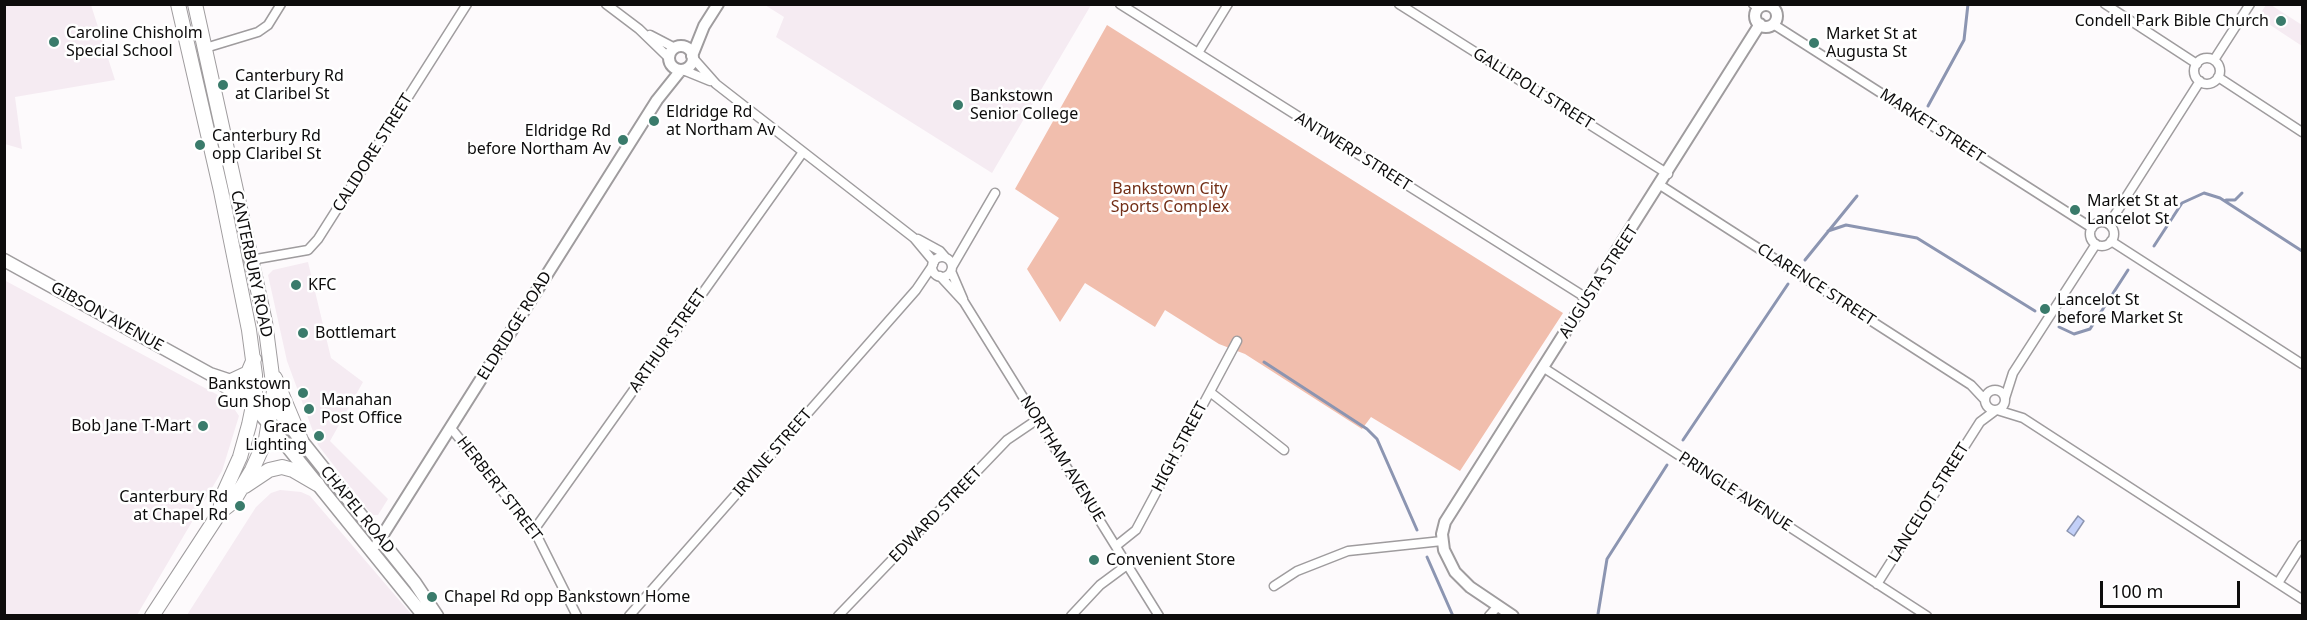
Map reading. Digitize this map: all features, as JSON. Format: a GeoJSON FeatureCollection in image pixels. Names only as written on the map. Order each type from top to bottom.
{"type":"FeatureCollection","features":[{"type":"Feature","properties":{"kind":"highway","name":"CANTERBURY ROAD"},"geometry":{"type":"LineString","coordinates":[[178,4],[187,52],[221,191],[254,358],[254,401],[240,457],[222,497],[220,512]]}},
{"type":"Feature","properties":{"kind":"highway","name":"CANTERBURY ROAD"},"geometry":{"type":"LineString","coordinates":[[152,615],[220,512],[233,502],[259,456],[269,424],[274,391],[265,322],[195,4]]}},
{"type":"Feature","properties":{"kind":"highway"},"geometry":{"type":"LineString","coordinates":[[231,381],[248,373],[254,358]]}},
{"type":"Feature","properties":{"kind":"highway"},"geometry":{"type":"LineString","coordinates":[[272,374],[282,389],[302,441]]}},
{"type":"Feature","properties":{"kind":"highway"},"geometry":{"type":"LineString","coordinates":[[241,489],[262,474],[282,467],[293,470],[317,484]]}},
{"type":"Feature","properties":{"kind":"main road","name":"GIBSON AVENUE"},"geometry":{"type":"LineString","coordinates":[[4,260],[210,374],[254,401],[272,408]]}},
{"type":"Feature","properties":{"kind":"main road","name":"GIBSON AVENUE"},"geometry":{"type":"LineString","coordinates":[[210,374],[231,381],[254,401],[269,424]]}},
{"type":"Feature","properties":{"kind":"main road","name":"CHAPEL ROAD"},"geometry":{"type":"LineString","coordinates":[[272,408],[281,415],[302,441],[424,615]]}},
{"type":"Feature","properties":{"kind":"main road","name":"CHAPEL ROAD"},"geometry":{"type":"LineString","coordinates":[[269,424],[317,484],[415,583],[436,615]]}},
{"type":"Feature","properties":{"kind":"street"},"geometry":{"type":"LineString","coordinates":[[187,52],[258,32],[267,25],[281,4]]}},
{"type":"Feature","properties":{"kind":"street","name":"CALIDORE STREET"},"geometry":{"type":"LineString","coordinates":[[250,260],[308,250],[318,239],[467,4]]}},
{"type":"Feature","properties":{"kind":"street"},"geometry":{"type":"LineString","coordinates":[[606,4],[639,29],[682,70],[716,84]]}},
{"type":"Feature","properties":{"kind":"street"},"geometry":{"type":"LineString","coordinates":[[682,70],[690,66],[704,26],[718,4]]}},
{"type":"Feature","properties":{"kind":"street","name":"ANTWERP STREET"},"geometry":{"type":"LineString","coordinates":[[1120,4],[1588,299]]}},
{"type":"Feature","properties":{"kind":"street"},"geometry":{"type":"LineString","coordinates":[[1198,53],[1228,4]]}},
{"type":"Feature","properties":{"kind":"street","name":"GALLIPOLI STREET"},"geometry":{"type":"LineString","coordinates":[[1399,4],[1668,174]]}},
{"type":"Feature","properties":{"kind":"street"},"geometry":{"type":"LineString","coordinates":[[2105,4],[2197,64]]}},
{"type":"Feature","properties":{"kind":"street"},"geometry":{"type":"LineString","coordinates":[[2214,60],[2250,4]]}},
{"type":"Feature","properties":{"kind":"street"},"geometry":{"type":"LineString","coordinates":[[1772,5],[1777,16],[1773,24],[1766,26],[1760,24],[1755,15],[1756,6],[1772,5]]}},
{"type":"Feature","properties":{"kind":"street","name":"AUGUSTA STREET"},"geometry":{"type":"LineString","coordinates":[[1442,541],[1448,518],[1668,174],[1760,24]]}},
{"type":"Feature","properties":{"kind":"street","name":"MARKET STREET"},"geometry":{"type":"LineString","coordinates":[[1773,24],[2092,228]]}},
{"type":"Feature","properties":{"kind":"street"},"geometry":{"type":"LineString","coordinates":[[670,61],[678,47],[704,26]]}},
{"type":"Feature","properties":{"kind":"street"},"geometry":{"type":"LineString","coordinates":[[639,29],[678,47],[688,49],[692,57],[716,84],[914,238],[940,251],[949,264]]}},
{"type":"Feature","properties":{"kind":"street"},"geometry":{"type":"LineString","coordinates":[[2207,58],[2214,60],[2220,70],[2218,77],[2208,83],[2200,81],[2196,75],[2197,64],[2207,58]]}},
{"type":"Feature","properties":{"kind":"street","name":"ELDRIDGE ROAD"},"geometry":{"type":"LineString","coordinates":[[657,100],[670,61]]}},
{"type":"Feature","properties":{"kind":"street","name":"ELDRIDGE ROAD"},"geometry":{"type":"LineString","coordinates":[[375,545],[657,100],[682,70]]}},
{"type":"Feature","properties":{"kind":"street"},"geometry":{"type":"LineString","coordinates":[[2218,77],[2302,132]]}},
{"type":"Feature","properties":{"kind":"street"},"geometry":{"type":"LineString","coordinates":[[2109,224],[2200,81]]}},
{"type":"Feature","properties":{"kind":"street","name":"ARTHUR STREET"},"geometry":{"type":"LineString","coordinates":[[534,530],[802,152]]}},
{"type":"Feature","properties":{"kind":"street","name":"CLARENCE STREET"},"geometry":{"type":"LineString","coordinates":[[1660,185],[1971,385],[1985,401]]}},
{"type":"Feature","properties":{"kind":"street"},"geometry":{"type":"LineString","coordinates":[[914,238],[933,263],[933,271],[939,276],[945,276],[949,264],[995,192]]}},
{"type":"Feature","properties":{"kind":"street"},"geometry":{"type":"LineString","coordinates":[[2101,222],[2109,224],[2114,232],[2111,241],[2104,245],[2096,244],[2090,236],[2092,228],[2101,222]]}},
{"type":"Feature","properties":{"kind":"street"},"geometry":{"type":"LineString","coordinates":[[2111,241],[2302,364]]}},
{"type":"Feature","properties":{"kind":"street"},"geometry":{"type":"LineString","coordinates":[[1996,410],[2003,406],[2013,373],[2096,244]]}},
{"type":"Feature","properties":{"kind":"street"},"geometry":{"type":"LineString","coordinates":[[933,263],[939,258],[949,264]]}},
{"type":"Feature","properties":{"kind":"street","name":"IRVINE STREET"},"geometry":{"type":"LineString","coordinates":[[629,615],[916,290],[933,263]]}},
{"type":"Feature","properties":{"kind":"street","name":"NORTHAM AVENUE"},"geometry":{"type":"LineString","coordinates":[[949,264],[964,302],[1159,615]]}},
{"type":"Feature","properties":{"kind":"street","name":"IRVINE STREET"},"geometry":{"type":"LineString","coordinates":[[916,290],[939,276]]}},
{"type":"Feature","properties":{"kind":"street","name":"NORTHAM AVENUE"},"geometry":{"type":"LineString","coordinates":[[939,276],[964,302]]}},
{"type":"Feature","properties":{"kind":"street","name":"HIGH STREET"},"geometry":{"type":"LineString","coordinates":[[1116,546],[1136,530],[1237,341]]}},
{"type":"Feature","properties":{"kind":"street","name":"PRINGLE AVENUE"},"geometry":{"type":"LineString","coordinates":[[1544,368],[1927,615]]}},
{"type":"Feature","properties":{"kind":"street"},"geometry":{"type":"LineString","coordinates":[[2013,373],[1993,390],[1985,401],[1989,408],[2023,418]]}},
{"type":"Feature","properties":{"kind":"street","name":"CLARENCE STREET"},"geometry":{"type":"LineString","coordinates":[[1971,385],[1993,390]]}},
{"type":"Feature","properties":{"kind":"street"},"geometry":{"type":"LineString","coordinates":[[1993,390],[2001,391],[2005,399],[2023,418],[2302,599]]}},
{"type":"Feature","properties":{"kind":"street"},"geometry":{"type":"LineString","coordinates":[[1210,392],[1284,450]]}},
{"type":"Feature","properties":{"kind":"street","name":"LANCELOT STREET"},"geometry":{"type":"LineString","coordinates":[[1877,584],[1980,422],[1985,401]]}},
{"type":"Feature","properties":{"kind":"street","name":"LANCELOT STREET"},"geometry":{"type":"LineString","coordinates":[[1980,422],[1996,410]]}},
{"type":"Feature","properties":{"kind":"street","name":"EDWARD STREET"},"geometry":{"type":"LineString","coordinates":[[838,615],[1007,440],[1038,419]]}},
{"type":"Feature","properties":{"kind":"street","name":"HERBERT STREET"},"geometry":{"type":"LineString","coordinates":[[450,427],[534,530],[577,615]]}},
{"type":"Feature","properties":{"kind":"street"},"geometry":{"type":"LineString","coordinates":[[1274,586],[1297,571],[1348,551],[1442,541],[1446,557],[1459,577],[1514,615]]}},
{"type":"Feature","properties":{"kind":"street"},"geometry":{"type":"LineString","coordinates":[[2278,583],[2302,545]]}},
{"type":"Feature","properties":{"kind":"street"},"geometry":{"type":"LineString","coordinates":[[1071,615],[1100,585],[1128,565]]}},
{"type":"Feature","properties":{"kind":"street"},"geometry":{"type":"LineString","coordinates":[[1489,615],[1498,606]]}},
{"type":"Feature","properties":{"kind":"shaded area","name":"Caroline Chisholm Special School"},"geometry":{"type":"Polygon","coordinates":[[[5,4],[91,5],[115,80],[15,97],[22,149],[5,144],[5,4]]]}},
{"type":"Feature","properties":{"kind":"shaded area","name":"Bankstown Senior College"},"geometry":{"type":"Polygon","coordinates":[[[765,5],[1091,5],[992,173],[776,37],[784,17],[765,5]]]}},
{"type":"Feature","properties":{"kind":"shaded area"},"geometry":{"type":"Polygon","coordinates":[[[2266,5],[2271,5],[2302,25],[2302,46],[2258,17],[2266,5]]]}},
{"type":"Feature","properties":{"kind":"shaded area"},"geometry":{"type":"Polygon","coordinates":[[[308,262],[331,358],[363,382],[330,441],[388,499],[378,515],[372,515],[318,445],[287,361],[268,275],[273,270],[308,262]]]}},
{"type":"Feature","properties":{"kind":"shaded area"},"geometry":{"type":"Polygon","coordinates":[[[4,280],[229,401],[239,416],[222,471],[137,615],[5,615],[4,280]]]}},
{"type":"Feature","properties":{"kind":"shaded area"},"geometry":{"type":"Polygon","coordinates":[[[280,490],[301,492],[310,496],[412,615],[187,615],[256,507],[271,493],[280,490]]]}},
{"type":"Feature","properties":{"kind":"green space","name":"Bankstown City Sports Complex"},"geometry":{"type":"Polygon","coordinates":[[[1107,25],[1563,313],[1460,471],[1371,417],[1362,429],[1245,354],[1219,344],[1165,310],[1155,327],[1085,283],[1060,322],[1027,269],[1059,218],[1015,189],[1107,25]]]}},
{"type":"Feature","properties":{"kind":"water"},"geometry":{"type":"Polygon","coordinates":[[[2078,516],[2084,521],[2074,536],[2067,531],[2078,516]]]}},
{"type":"Feature","properties":{"kind":"waterway"},"geometry":{"type":"LineString","coordinates":[[1928,106],[1964,40],[1968,4]]}},
{"type":"Feature","properties":{"kind":"waterway"},"geometry":{"type":"LineString","coordinates":[[2154,246],[2182,203],[2204,193],[2220,198],[2302,251]]}},
{"type":"Feature","properties":{"kind":"waterway"},"geometry":{"type":"LineString","coordinates":[[2226,200],[2235,200],[2242,193]]}},
{"type":"Feature","properties":{"kind":"waterway"},"geometry":{"type":"LineString","coordinates":[[1805,260],[1857,196]]}},
{"type":"Feature","properties":{"kind":"waterway"},"geometry":{"type":"LineString","coordinates":[[1828,231],[1846,225],[1917,238],[2035,311]]}},
{"type":"Feature","properties":{"kind":"waterway"},"geometry":{"type":"LineString","coordinates":[[2059,327],[2074,334],[2090,329],[2128,270]]}},
{"type":"Feature","properties":{"kind":"waterway"},"geometry":{"type":"LineString","coordinates":[[1683,440],[1788,284]]}},
{"type":"Feature","properties":{"kind":"waterway"},"geometry":{"type":"LineString","coordinates":[[1264,362],[1367,429],[1377,439],[1417,530]]}},
{"type":"Feature","properties":{"kind":"waterway"},"geometry":{"type":"LineString","coordinates":[[1598,614],[1607,559],[1667,465]]}},
{"type":"Feature","properties":{"kind":"waterway"},"geometry":{"type":"LineString","coordinates":[[1427,557],[1453,616]]}},
{"type":"Feature","properties":{"kind":"place","name":"Condell Park Bible Church"},"geometry":{"type":"Point","coordinates":[2281,21]}},
{"type":"Feature","properties":{"kind":"place","name":"Caroline Chisholm Special School"},"geometry":{"type":"Point","coordinates":[54,42]}},
{"type":"Feature","properties":{"kind":"place","name":"Market St at Augusta St"},"geometry":{"type":"Point","coordinates":[1814,43]}},
{"type":"Feature","properties":{"kind":"place","name":"Canterbury Rd at Claribel St"},"geometry":{"type":"Point","coordinates":[223,85]}},
{"type":"Feature","properties":{"kind":"place","name":"Bankstown Senior College"},"geometry":{"type":"Point","coordinates":[958,105]}},
{"type":"Feature","properties":{"kind":"place","name":"Eldridge Rd at Northam Av"},"geometry":{"type":"Point","coordinates":[654,121]}},
{"type":"Feature","properties":{"kind":"place","name":"Eldridge Rd before Northam Av"},"geometry":{"type":"Point","coordinates":[623,140]}},
{"type":"Feature","properties":{"kind":"place","name":"Canterbury Rd opp Claribel St"},"geometry":{"type":"Point","coordinates":[200,145]}},
{"type":"Feature","properties":{"kind":"place","name":"Market St at Lancelot St"},"geometry":{"type":"Point","coordinates":[2075,210]}},
{"type":"Feature","properties":{"kind":"place","name":"KFC"},"geometry":{"type":"Point","coordinates":[296,285]}},
{"type":"Feature","properties":{"kind":"place","name":"Lancelot St before Market St"},"geometry":{"type":"Point","coordinates":[2045,309]}},
{"type":"Feature","properties":{"kind":"place","name":"Bottlemart"},"geometry":{"type":"Point","coordinates":[303,333]}},
{"type":"Feature","properties":{"kind":"place","name":"Bankstown Gun Shop"},"geometry":{"type":"Point","coordinates":[303,393]}},
{"type":"Feature","properties":{"kind":"place","name":"Manahan Post Office"},"geometry":{"type":"Point","coordinates":[309,409]}},
{"type":"Feature","properties":{"kind":"place","name":"Bob Jane T-Mart"},"geometry":{"type":"Point","coordinates":[203,426]}},
{"type":"Feature","properties":{"kind":"place","name":"Grace Lighting"},"geometry":{"type":"Point","coordinates":[319,436]}},
{"type":"Feature","properties":{"kind":"place","name":"Canterbury Rd at Chapel Rd"},"geometry":{"type":"Point","coordinates":[240,506]}},
{"type":"Feature","properties":{"kind":"place","name":"Convenient Store"},"geometry":{"type":"Point","coordinates":[1094,560]}},
{"type":"Feature","properties":{"kind":"place","name":"Chapel Rd opp Bankstown Home"},"geometry":{"type":"Point","coordinates":[432,597]}}]}
